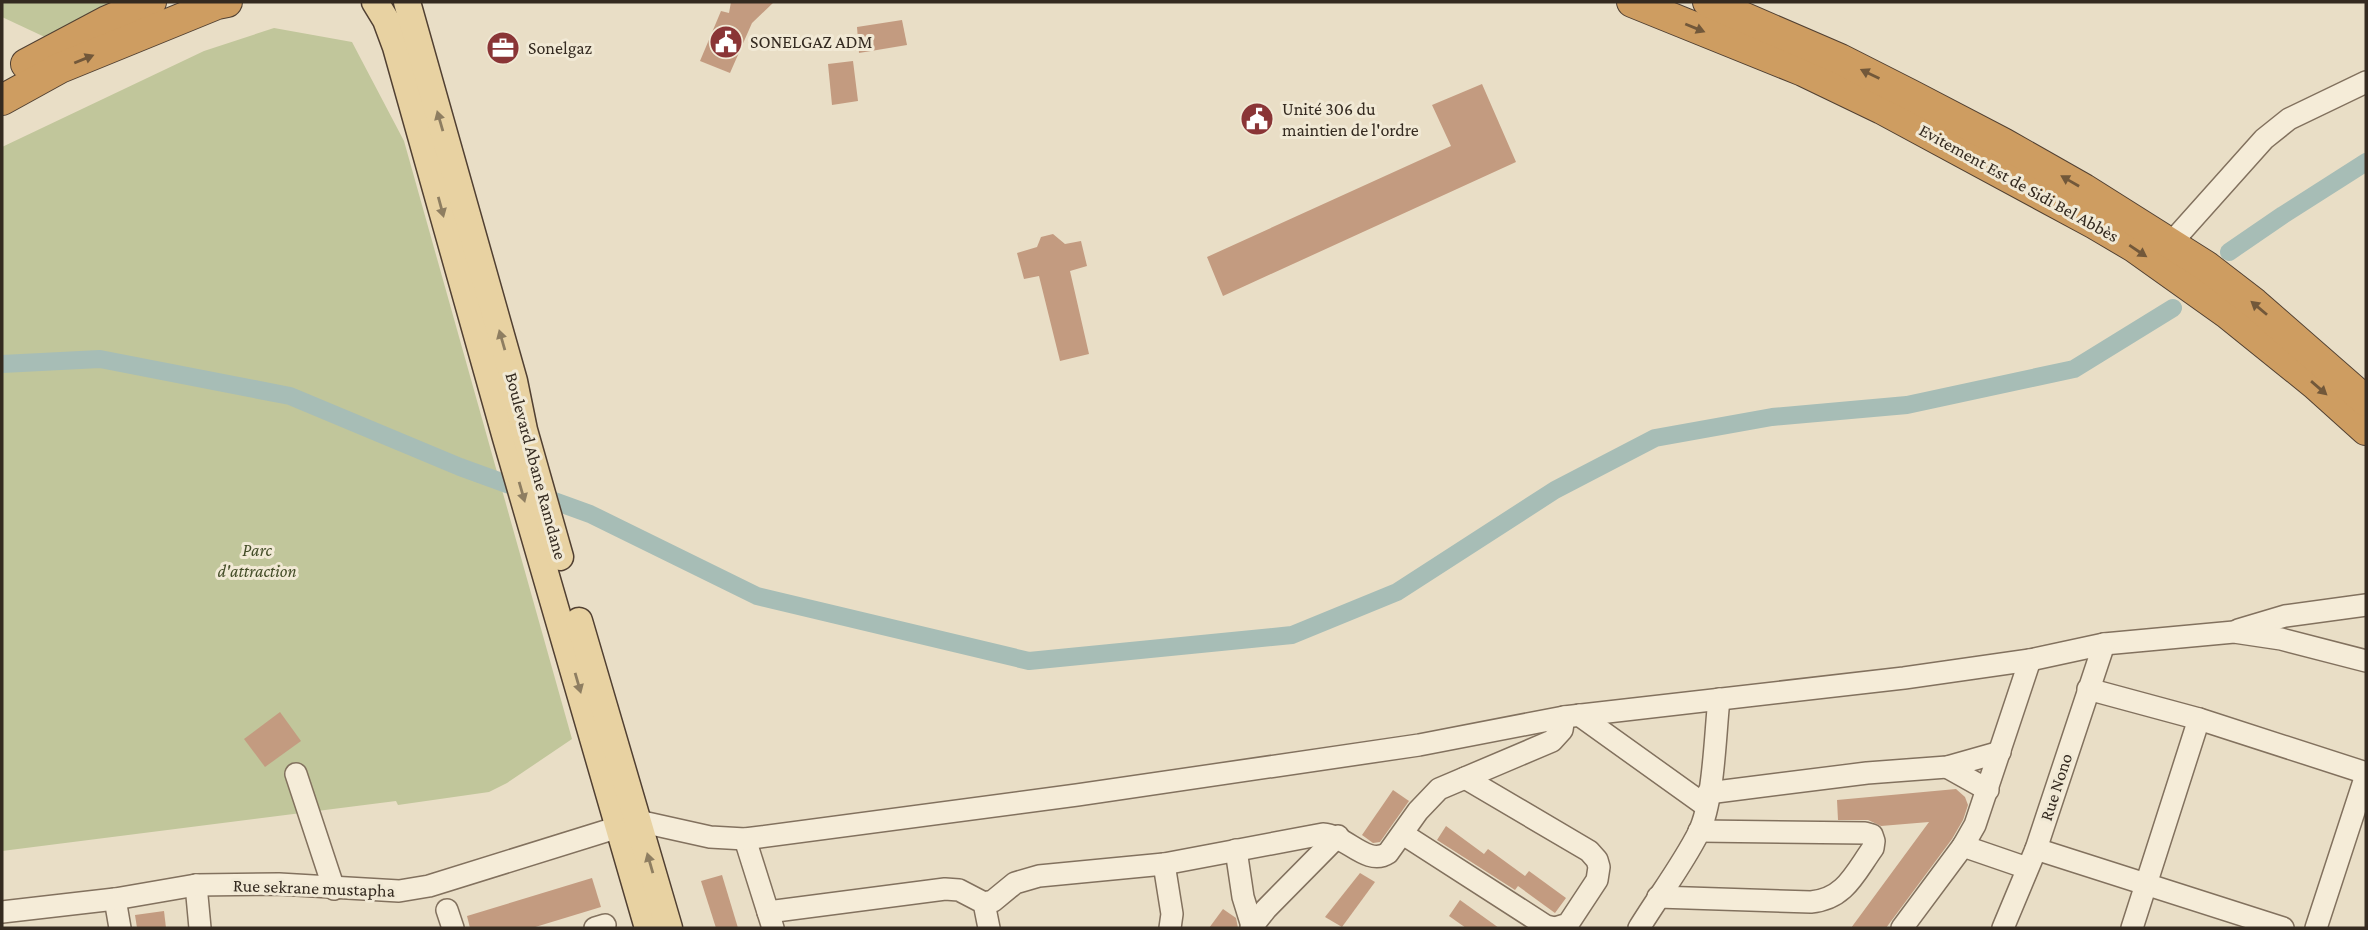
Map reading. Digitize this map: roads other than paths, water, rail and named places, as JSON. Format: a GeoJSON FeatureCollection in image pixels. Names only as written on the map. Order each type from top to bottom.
{"type":"FeatureCollection","features":[{"type":"Feature","properties":{"kind":"highway"},"geometry":{"type":"LineString","coordinates":[[2,77],[107,21],[151,2]]}},
{"type":"Feature","properties":{"kind":"highway"},"geometry":{"type":"LineString","coordinates":[[2,100],[60,68],[205,8],[227,2]]}},
{"type":"Feature","properties":{"kind":"highway","name":"Evitement Est de Sidi Bel Abbès"},"geometry":{"type":"LineString","coordinates":[[1632,2],[1803,71],[1871,103],[2095,223],[2134,247],[2228,314],[2316,385],[2366,430]]}},
{"type":"Feature","properties":{"kind":"highway","name":"Evitement Est de Sidi Bel Abbès"},"geometry":{"type":"LineString","coordinates":[[1709,2],[1840,59],[2084,189],[2206,266],[2254,303],[2366,401]]}},
{"type":"Feature","properties":{"kind":"main road","name":"Boulevard Abane Ramdane"},"geometry":{"type":"LineString","coordinates":[[375,2],[386,20],[396,47],[515,434],[629,824],[669,928]]}},
{"type":"Feature","properties":{"kind":"main road","name":"Boulevard Abane Ramdane"},"geometry":{"type":"LineString","coordinates":[[407,2],[510,368],[515,434]]}},
{"type":"Feature","properties":{"kind":"main road","name":"Boulevard Abane Ramdane"},"geometry":{"type":"LineString","coordinates":[[629,824],[648,928]]}},
{"type":"Feature","properties":{"kind":"street"},"geometry":{"type":"LineString","coordinates":[[2171,243],[2264,139],[2289,119],[2366,82]]}},
{"type":"Feature","properties":{"kind":"street"},"geometry":{"type":"LineString","coordinates":[[629,824],[710,837],[745,839],[1077,795],[1419,745],[1572,716],[1904,678],[2030,660],[2104,644],[2234,632],[2285,616],[2366,605]]}},
{"type":"Feature","properties":{"kind":"street"},"geometry":{"type":"LineString","coordinates":[[2234,632],[2281,639],[2366,661]]}},
{"type":"Feature","properties":{"kind":"street","name":"Rue Nono"},"geometry":{"type":"LineString","coordinates":[[2003,928],[2032,859],[2104,644]]}},
{"type":"Feature","properties":{"kind":"street"},"geometry":{"type":"LineString","coordinates":[[1902,928],[1963,846],[1975,825],[2030,660]]}},
{"type":"Feature","properties":{"kind":"street"},"geometry":{"type":"LineString","coordinates":[[2088,688],[2199,719],[2366,774],[2316,928]]}},
{"type":"Feature","properties":{"kind":"street"},"geometry":{"type":"LineString","coordinates":[[1639,928],[1699,831],[1707,800],[1720,699]]}},
{"type":"Feature","properties":{"kind":"street"},"geometry":{"type":"LineString","coordinates":[[745,839],[771,920],[945,889],[959,890],[984,903],[993,901],[1016,883],[1030,878],[1164,864],[1312,835],[1338,836],[1368,856],[1376,858],[1388,853],[1439,789],[1552,741],[1572,716]]}},
{"type":"Feature","properties":{"kind":"street"},"geometry":{"type":"LineString","coordinates":[[1572,716],[1707,800],[1867,773],[1947,767],[2000,752]]}},
{"type":"Feature","properties":{"kind":"street"},"geometry":{"type":"LineString","coordinates":[[2132,928],[2199,719]]}},
{"type":"Feature","properties":{"kind":"street"},"geometry":{"type":"LineString","coordinates":[[1947,767],[1988,790]]}},
{"type":"Feature","properties":{"kind":"street"},"geometry":{"type":"LineString","coordinates":[[296,774],[334,889]]}},
{"type":"Feature","properties":{"kind":"street"},"geometry":{"type":"LineString","coordinates":[[1403,834],[1546,926],[1555,928],[1568,924],[1597,880],[1597,860],[1588,851],[1465,778]]}},
{"type":"Feature","properties":{"kind":"street","name":"Rue sekrane mustapha"},"geometry":{"type":"LineString","coordinates":[[2,912],[34,918],[115,899],[196,885],[279,884],[399,891],[429,886],[629,824]]}},
{"type":"Feature","properties":{"kind":"street"},"geometry":{"type":"LineString","coordinates":[[1658,897],[1811,902],[1829,899],[1842,890],[1873,848],[1874,841],[1872,835],[1865,833],[1699,831]]}},
{"type":"Feature","properties":{"kind":"street"},"geometry":{"type":"LineString","coordinates":[[1251,927],[1338,836]]}},
{"type":"Feature","properties":{"kind":"street"},"geometry":{"type":"LineString","coordinates":[[1963,846],[2146,886],[2283,928]]}},
{"type":"Feature","properties":{"kind":"street"},"geometry":{"type":"LineString","coordinates":[[1236,850],[1243,897],[1251,927]]}},
{"type":"Feature","properties":{"kind":"street"},"geometry":{"type":"LineString","coordinates":[[1164,864],[1172,914],[1170,928]]}},
{"type":"Feature","properties":{"kind":"street"},"geometry":{"type":"LineString","coordinates":[[196,885],[200,928]]}},
{"type":"Feature","properties":{"kind":"street"},"geometry":{"type":"LineString","coordinates":[[115,899],[120,928]]}},
{"type":"Feature","properties":{"kind":"street"},"geometry":{"type":"LineString","coordinates":[[984,903],[989,928]]}},
{"type":"Feature","properties":{"kind":"waterway"},"geometry":{"type":"LineString","coordinates":[[2229,252],[2366,162]]}},
{"type":"Feature","properties":{"kind":"waterway"},"geometry":{"type":"LineString","coordinates":[[2,364],[100,359],[290,396],[460,467],[590,514],[757,596],[1029,661],[1292,635],[1397,592],[1555,490],[1655,438],[1772,417],[1907,405],[2074,369],[2173,308]]}},
{"type":"Feature","properties":{"kind":"place","name":"SONELGAZ ADM"},"geometry":{"type":"Point","coordinates":[726,42]}},
{"type":"Feature","properties":{"kind":"place","name":"Sonelgaz"},"geometry":{"type":"Point","coordinates":[503,48]}},
{"type":"Feature","properties":{"kind":"place","name":"Unité 306 du maintien de l'ordre"},"geometry":{"type":"Point","coordinates":[1257,119]}},
{"type":"Feature","properties":{"kind":"park label","name":"Parc d'attraction"},"geometry":{"type":"Point","coordinates":[257,560]}}]}
